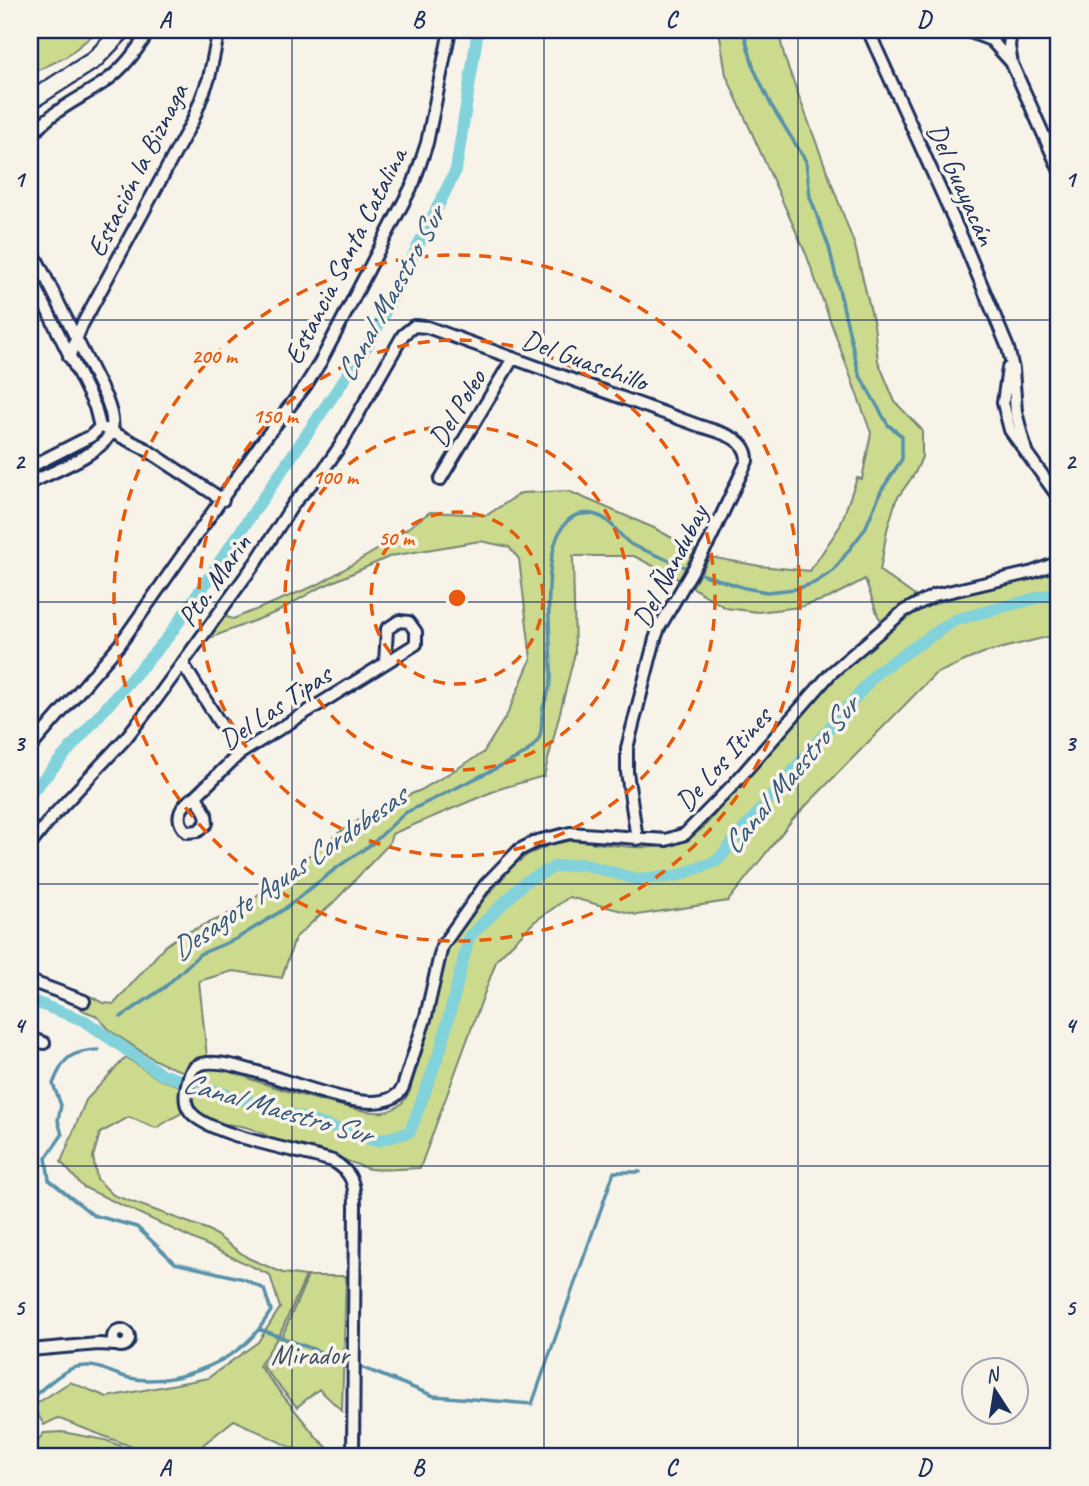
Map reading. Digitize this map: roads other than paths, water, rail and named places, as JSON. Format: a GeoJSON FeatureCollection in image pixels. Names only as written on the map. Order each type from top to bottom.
{"type":"FeatureCollection","features":[{"type":"Feature","properties":{"kind":"main road"},"geometry":{"type":"LineString","coordinates":[[30,101],[94,60],[123,30]]}},
{"type":"Feature","properties":{"kind":"main road"},"geometry":{"type":"LineString","coordinates":[[30,93],[51,86]]}},
{"type":"Feature","properties":{"kind":"street"},"geometry":{"type":"LineString","coordinates":[[30,139],[42,123],[105,82],[126,64],[150,30]]}},
{"type":"Feature","properties":{"kind":"street","name":"Estación la Biznaga"},"geometry":{"type":"LineString","coordinates":[[69,357],[77,330],[192,120],[208,78],[219,30]]}},
{"type":"Feature","properties":{"kind":"street","name":"Estancia Santa Catalina"},"geometry":{"type":"LineString","coordinates":[[30,748],[120,644],[321,361],[414,182],[427,143],[450,30]]}},
{"type":"Feature","properties":{"kind":"street","name":"Del Guayacán"},"geometry":{"type":"LineString","coordinates":[[868,30],[1003,334],[1010,359],[1014,401],[1026,451],[1059,498]]}},
{"type":"Feature","properties":{"kind":"street"},"geometry":{"type":"LineString","coordinates":[[965,30],[991,40],[999,40],[1011,30]]}},
{"type":"Feature","properties":{"kind":"street"},"geometry":{"type":"LineString","coordinates":[[1011,30],[1009,46],[1012,64],[1059,169]]}},
{"type":"Feature","properties":{"kind":"street"},"geometry":{"type":"LineString","coordinates":[[991,40],[1012,64]]}},
{"type":"Feature","properties":{"kind":"street"},"geometry":{"type":"LineString","coordinates":[[30,246],[77,330],[109,405],[112,420],[106,429],[104,443],[30,484]]}},
{"type":"Feature","properties":{"kind":"street"},"geometry":{"type":"LineString","coordinates":[[30,275],[106,429],[144,448],[223,500]]}},
{"type":"Feature","properties":{"kind":"street","name":"Del Guaschillo"},"geometry":{"type":"LineString","coordinates":[[414,326],[427,327],[740,442]]}},
{"type":"Feature","properties":{"kind":"street","name":"Pto. Marin"},"geometry":{"type":"LineString","coordinates":[[30,845],[52,817],[125,739],[183,664],[256,562],[294,503],[341,446],[403,335],[414,326]]}},
{"type":"Feature","properties":{"kind":"street"},"geometry":{"type":"LineString","coordinates":[[55,330],[77,330]]}},
{"type":"Feature","properties":{"kind":"street","name":"Del Poleo"},"geometry":{"type":"LineString","coordinates":[[440,480],[513,358]]}},
{"type":"Feature","properties":{"kind":"street"},"geometry":{"type":"LineString","coordinates":[[30,467],[106,429]]}},
{"type":"Feature","properties":{"kind":"street","name":"Del Ñandubay"},"geometry":{"type":"LineString","coordinates":[[637,839],[627,772],[629,737],[659,628],[709,542],[747,461],[746,451],[740,442]]}},
{"type":"Feature","properties":{"kind":"street","name":"De Los Itines"},"geometry":{"type":"LineString","coordinates":[[353,1456],[355,1206],[352,1177],[344,1167],[333,1161],[274,1145],[240,1130],[211,1126],[190,1112],[185,1100],[190,1074],[200,1064],[215,1063],[370,1102],[396,1097],[403,1087],[426,1016],[442,946],[458,921],[505,863],[528,845],[554,835],[582,833],[637,839],[676,838],[693,828],[831,673],[904,611],[935,596],[1033,572],[1059,562]]}},
{"type":"Feature","properties":{"kind":"street","name":"Del Las Tipas"},"geometry":{"type":"LineString","coordinates":[[196,796],[239,754],[385,663]]}},
{"type":"Feature","properties":{"kind":"street"},"geometry":{"type":"LineString","coordinates":[[183,664],[239,754]]}},
{"type":"Feature","properties":{"kind":"street"},"geometry":{"type":"LineString","coordinates":[[30,981],[84,1001]]}},
{"type":"Feature","properties":{"kind":"street"},"geometry":{"type":"LineString","coordinates":[[30,1038],[44,1043]]}},
{"type":"Feature","properties":{"kind":"street"},"geometry":{"type":"LineString","coordinates":[[30,1350],[115,1339]]}},
{"type":"Feature","properties":{"kind":"waterway","name":"Canal Maestro Sur"},"geometry":{"type":"LineString","coordinates":[[30,794],[169,636],[371,340],[456,170],[478,30]]}},
{"type":"Feature","properties":{"kind":"waterway","name":"Desagote Aguas Cordobesas"},"geometry":{"type":"LineString","coordinates":[[121,1017],[165,987],[200,954],[236,939],[283,910],[373,843],[405,813],[523,755],[535,744],[541,734],[543,710],[551,682],[549,607],[553,550],[561,529],[575,516],[602,517],[632,545],[704,575],[767,592],[796,589],[814,583],[833,571],[865,529],[881,491],[902,459],[902,436],[888,425],[859,374],[829,247],[810,197],[806,161],[771,105],[754,69],[743,30]]}},
{"type":"Feature","properties":{"kind":"waterway","name":"Canal Maestro Sur"},"geometry":{"type":"LineString","coordinates":[[30,1000],[85,1021],[161,1074],[376,1141],[410,1132],[441,1048],[469,937],[525,882],[554,867],[582,864],[636,879],[677,876],[717,861],[877,672],[955,620],[1059,592]]}},
{"type":"Feature","properties":{"kind":"waterway","name":"Desagote Aguas Cordobesas"},"geometry":{"type":"LineString","coordinates":[[98,1050],[74,1054],[64,1062],[53,1084],[61,1105],[58,1120],[62,1135],[46,1158],[49,1180],[93,1215],[137,1227],[175,1263],[244,1279],[264,1289],[271,1311],[259,1329],[342,1360]]}},
{"type":"Feature","properties":{"kind":"waterway","name":"Desagote Aguas Cordobesas"},"geometry":{"type":"LineString","coordinates":[[361,1367],[434,1396],[532,1404],[614,1172],[640,1172]]}},
{"type":"Feature","properties":{"kind":"waterway"},"geometry":{"type":"LineString","coordinates":[[30,1401],[59,1376],[77,1367],[98,1367],[129,1378],[146,1380],[181,1376],[200,1370],[233,1353],[259,1329]]}},
{"type":"Feature","properties":{"kind":"park label","name":"Mirador"},"geometry":{"type":"Point","coordinates":[310,1354]}}]}
